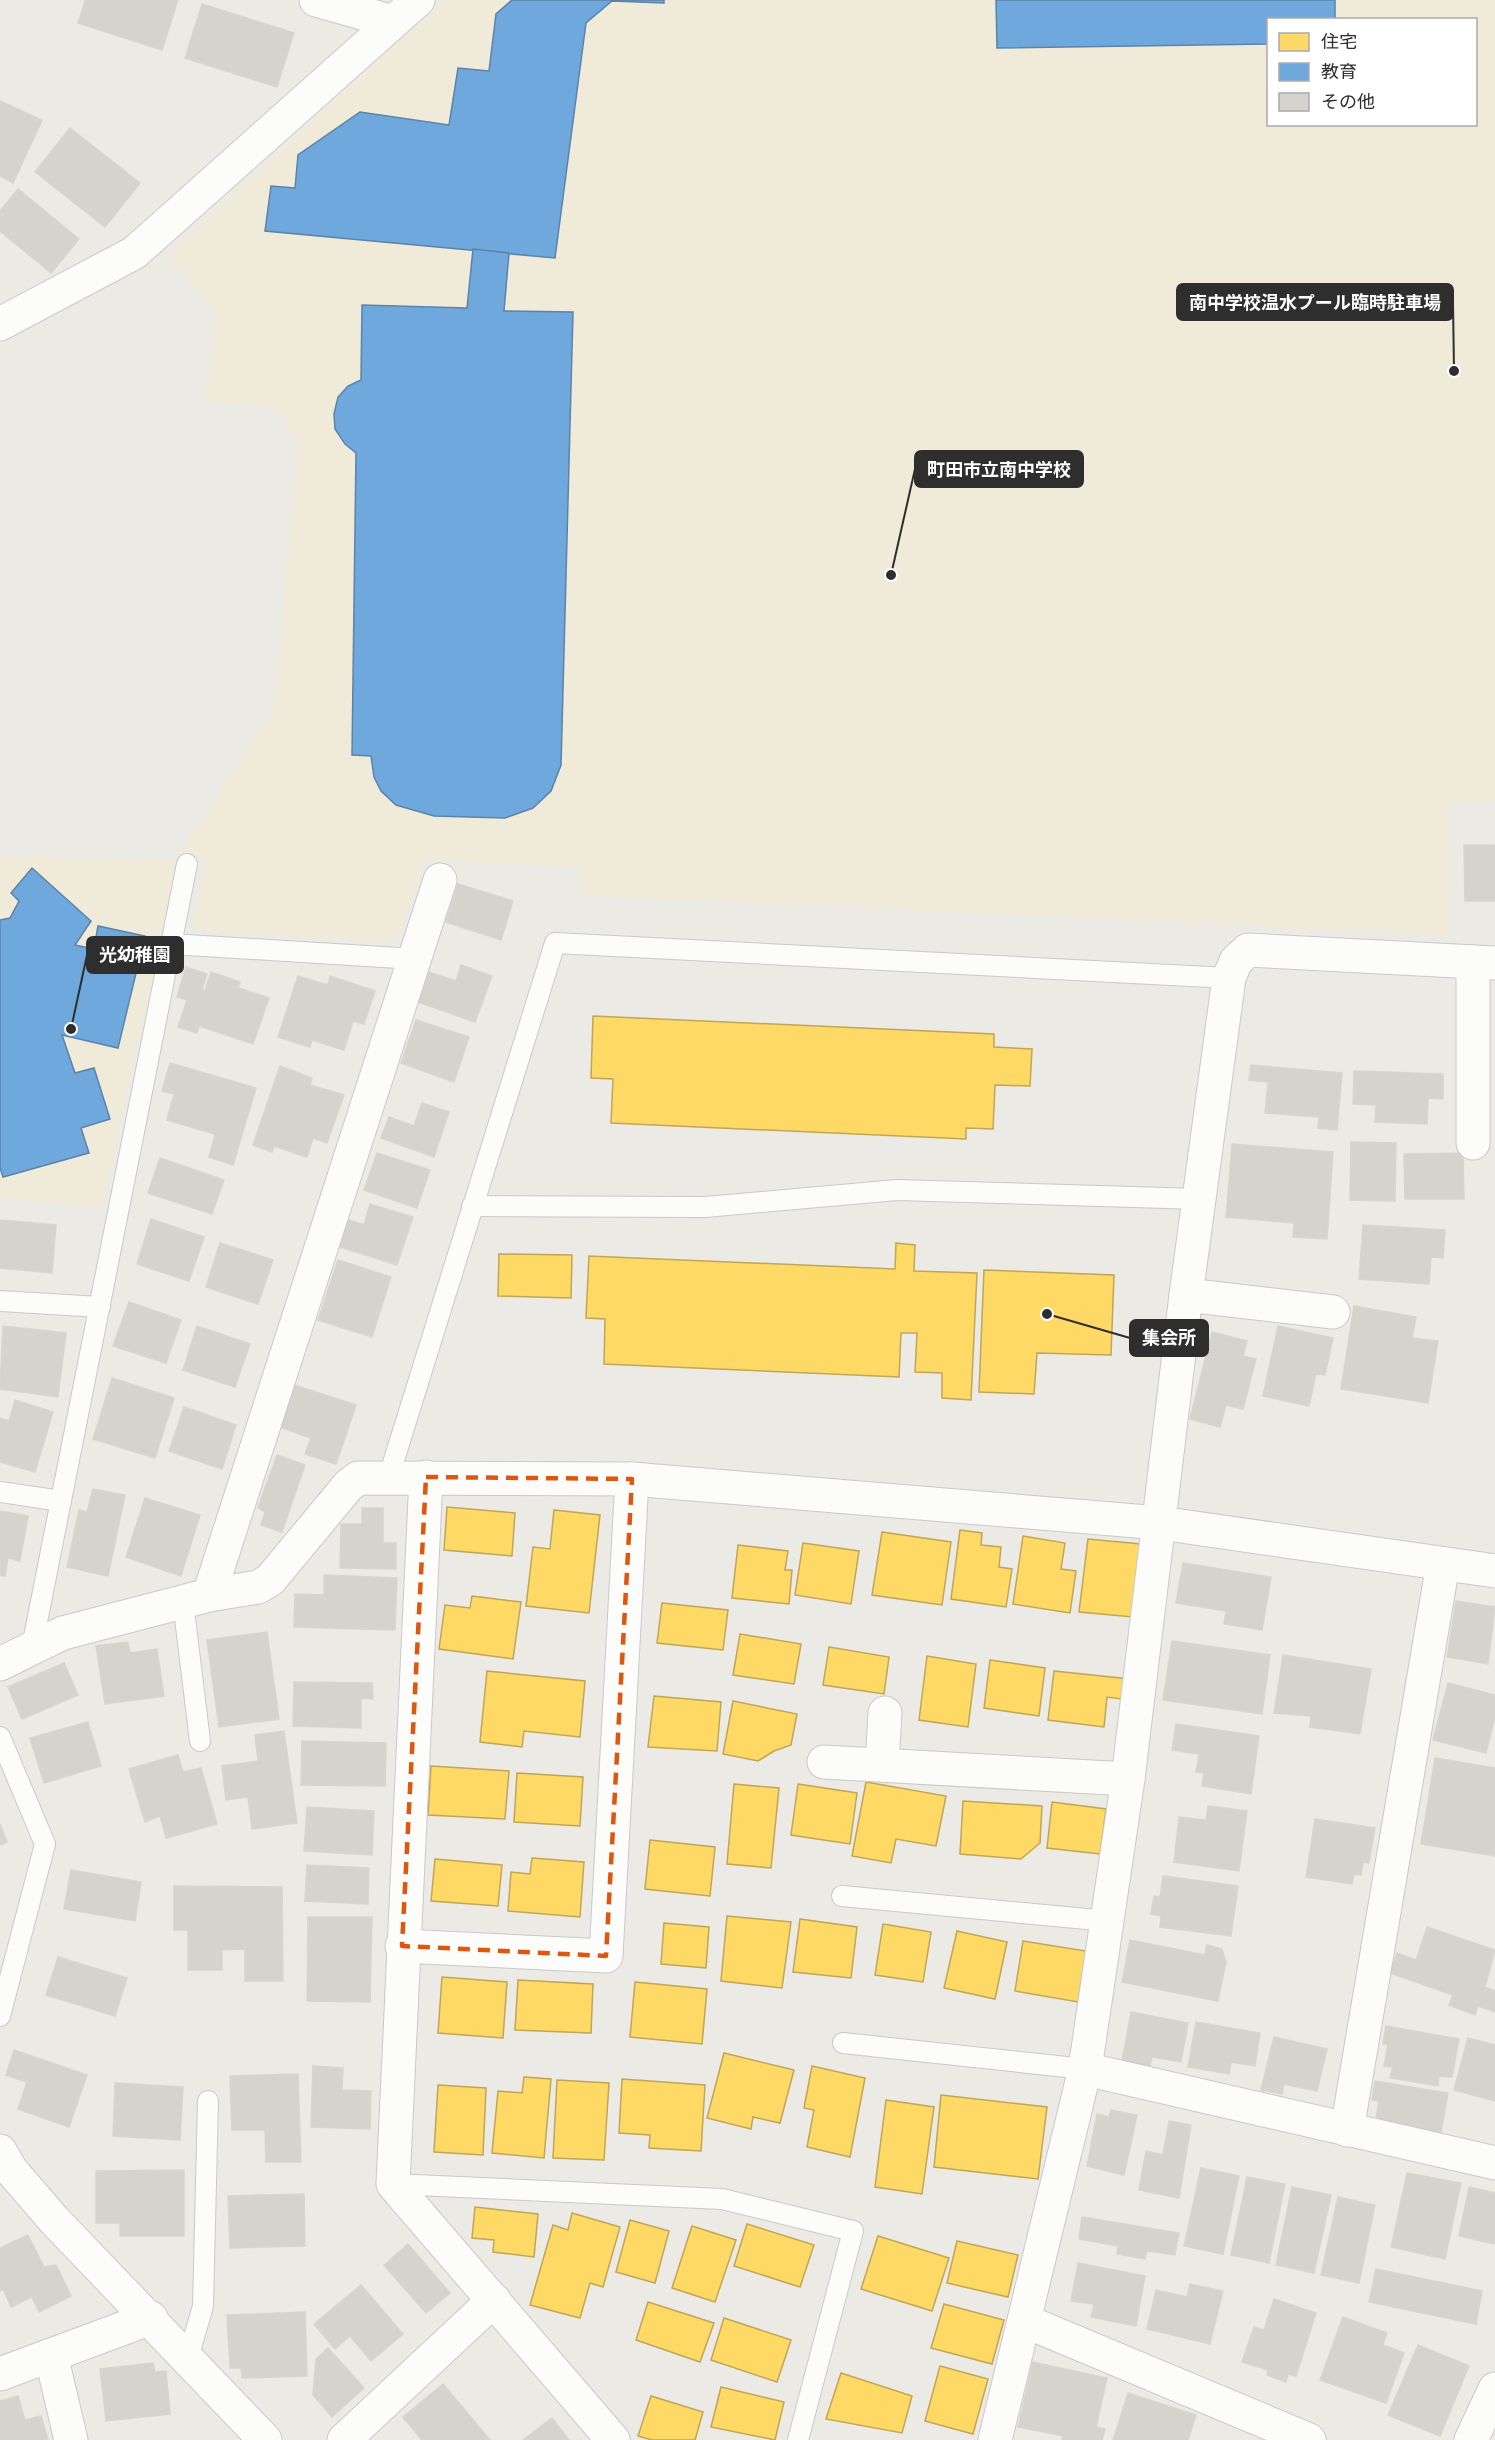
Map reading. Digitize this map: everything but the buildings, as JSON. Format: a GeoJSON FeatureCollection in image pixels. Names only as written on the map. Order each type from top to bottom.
{"type":"FeatureCollection","features":[{"type":"Feature","properties":{"kind":"street"},"geometry":{"type":"LineString","coordinates":[[316,0],[393,22]]}},
{"type":"Feature","properties":{"kind":"street"},"geometry":{"type":"LineString","coordinates":[[0,324],[134,253],[418,0]]}},
{"type":"Feature","properties":{"kind":"street"},"geometry":{"type":"LineString","coordinates":[[196,1598],[440,880]]}},
{"type":"Feature","properties":{"kind":"street"},"geometry":{"type":"LineString","coordinates":[[995,2440],[1086,2069],[1128,1779],[1186,1295],[1230,978],[1236,961],[1248,950],[1484,962],[1473,1143]]}},
{"type":"Feature","properties":{"kind":"street"},"geometry":{"type":"LineString","coordinates":[[1186,1295],[1333,1312]]}},
{"type":"Feature","properties":{"kind":"street"},"geometry":{"type":"LineString","coordinates":[[0,1664],[63,1632],[196,1598],[258,1587],[270,1580],[348,1486],[358,1478],[389,1476],[632,1479],[1160,1523],[1495,1571]]}},
{"type":"Feature","properties":{"kind":"street"},"geometry":{"type":"LineString","coordinates":[[426,1477],[402,1947],[393,2184],[614,2440]]}},
{"type":"Feature","properties":{"kind":"street"},"geometry":{"type":"LineString","coordinates":[[402,1947],[606,1956],[632,1479]]}},
{"type":"Feature","properties":{"kind":"street"},"geometry":{"type":"LineString","coordinates":[[1347,2130],[1443,1564]]}},
{"type":"Feature","properties":{"kind":"street"},"geometry":{"type":"LineString","coordinates":[[882,1765],[885,1713]]}},
{"type":"Feature","properties":{"kind":"street"},"geometry":{"type":"LineString","coordinates":[[824,1762],[1128,1779]]}},
{"type":"Feature","properties":{"kind":"street"},"geometry":{"type":"LineString","coordinates":[[1086,2069],[1495,2163]]}},
{"type":"Feature","properties":{"kind":"street"},"geometry":{"type":"LineString","coordinates":[[0,2151],[11,2170],[54,2220],[151,2318],[265,2440]]}},
{"type":"Feature","properties":{"kind":"street"},"geometry":{"type":"LineString","coordinates":[[344,2440],[494,2300]]}},
{"type":"Feature","properties":{"kind":"street"},"geometry":{"type":"LineString","coordinates":[[0,2374],[151,2318]]}},
{"type":"Feature","properties":{"kind":"street"},"geometry":{"type":"LineString","coordinates":[[1025,2321],[1309,2440]]}},
{"type":"Feature","properties":{"kind":"street"},"geometry":{"type":"LineString","coordinates":[[51,2355],[71,2440]]}},
{"type":"Feature","properties":{"kind":"street"},"geometry":{"type":"LineString","coordinates":[[1471,2440],[1495,2389]]}},
{"type":"Feature","properties":{"kind":"lane"},"geometry":{"type":"LineString","coordinates":[[32,1647],[188,864]]}},
{"type":"Feature","properties":{"kind":"lane"},"geometry":{"type":"LineString","coordinates":[[389,1476],[555,943],[1230,978]]}},
{"type":"Feature","properties":{"kind":"lane"},"geometry":{"type":"LineString","coordinates":[[171,944],[414,959]]}},
{"type":"Feature","properties":{"kind":"lane"},"geometry":{"type":"LineString","coordinates":[[472,1206],[705,1207],[897,1190],[1199,1199]]}},
{"type":"Feature","properties":{"kind":"lane"},"geometry":{"type":"LineString","coordinates":[[0,1301],[100,1307]]}},
{"type":"Feature","properties":{"kind":"lane"},"geometry":{"type":"LineString","coordinates":[[0,1492],[61,1501]]}},
{"type":"Feature","properties":{"kind":"lane"},"geometry":{"type":"LineString","coordinates":[[196,1598],[200,1741]]}},
{"type":"Feature","properties":{"kind":"lane"},"geometry":{"type":"LineString","coordinates":[[0,1737],[45,1844],[0,2016]]}},
{"type":"Feature","properties":{"kind":"lane"},"geometry":{"type":"LineString","coordinates":[[842,1896],[1108,1921]]}},
{"type":"Feature","properties":{"kind":"lane"},"geometry":{"type":"LineString","coordinates":[[843,2043],[1086,2069]]}},
{"type":"Feature","properties":{"kind":"lane"},"geometry":{"type":"LineString","coordinates":[[188,2358],[203,2306],[208,2101]]}},
{"type":"Feature","properties":{"kind":"lane"},"geometry":{"type":"LineString","coordinates":[[393,2184],[722,2199],[853,2231],[798,2440]]}},
{"type":"Feature","properties":{"kind":"highlighted area"},"geometry":{"type":"Polygon","coordinates":[[[426,1477],[632,1479],[606,1956],[402,1946],[426,1477]]]}},
{"type":"Feature","properties":{"kind":"shaded area"},"geometry":{"type":"Polygon","coordinates":[[[447,0],[1495,0],[1495,801],[1448,802],[1449,935],[580,895],[577,867],[424,860],[402,930],[386,940],[203,933],[192,923],[206,859],[180,855],[274,707],[298,443],[278,409],[206,401],[215,310],[168,256],[391,48],[447,0]]]}},
{"type":"Feature","properties":{"kind":"shaded area"},"geometry":{"type":"Polygon","coordinates":[[[0,856],[177,860],[102,1209],[0,1197],[0,856]]]}},
{"type":"Feature","properties":{"kind":"place","name":"南中学校温水プール臨時駐車場"},"geometry":{"type":"Point","coordinates":[1454,371]}},
{"type":"Feature","properties":{"kind":"place","name":"町田市立南中学校"},"geometry":{"type":"Point","coordinates":[891,575]}},
{"type":"Feature","properties":{"kind":"place","name":"光幼稚園"},"geometry":{"type":"Point","coordinates":[71,1029]}},
{"type":"Feature","properties":{"kind":"place","name":"集会所"},"geometry":{"type":"Point","coordinates":[1047,1314]}}]}
